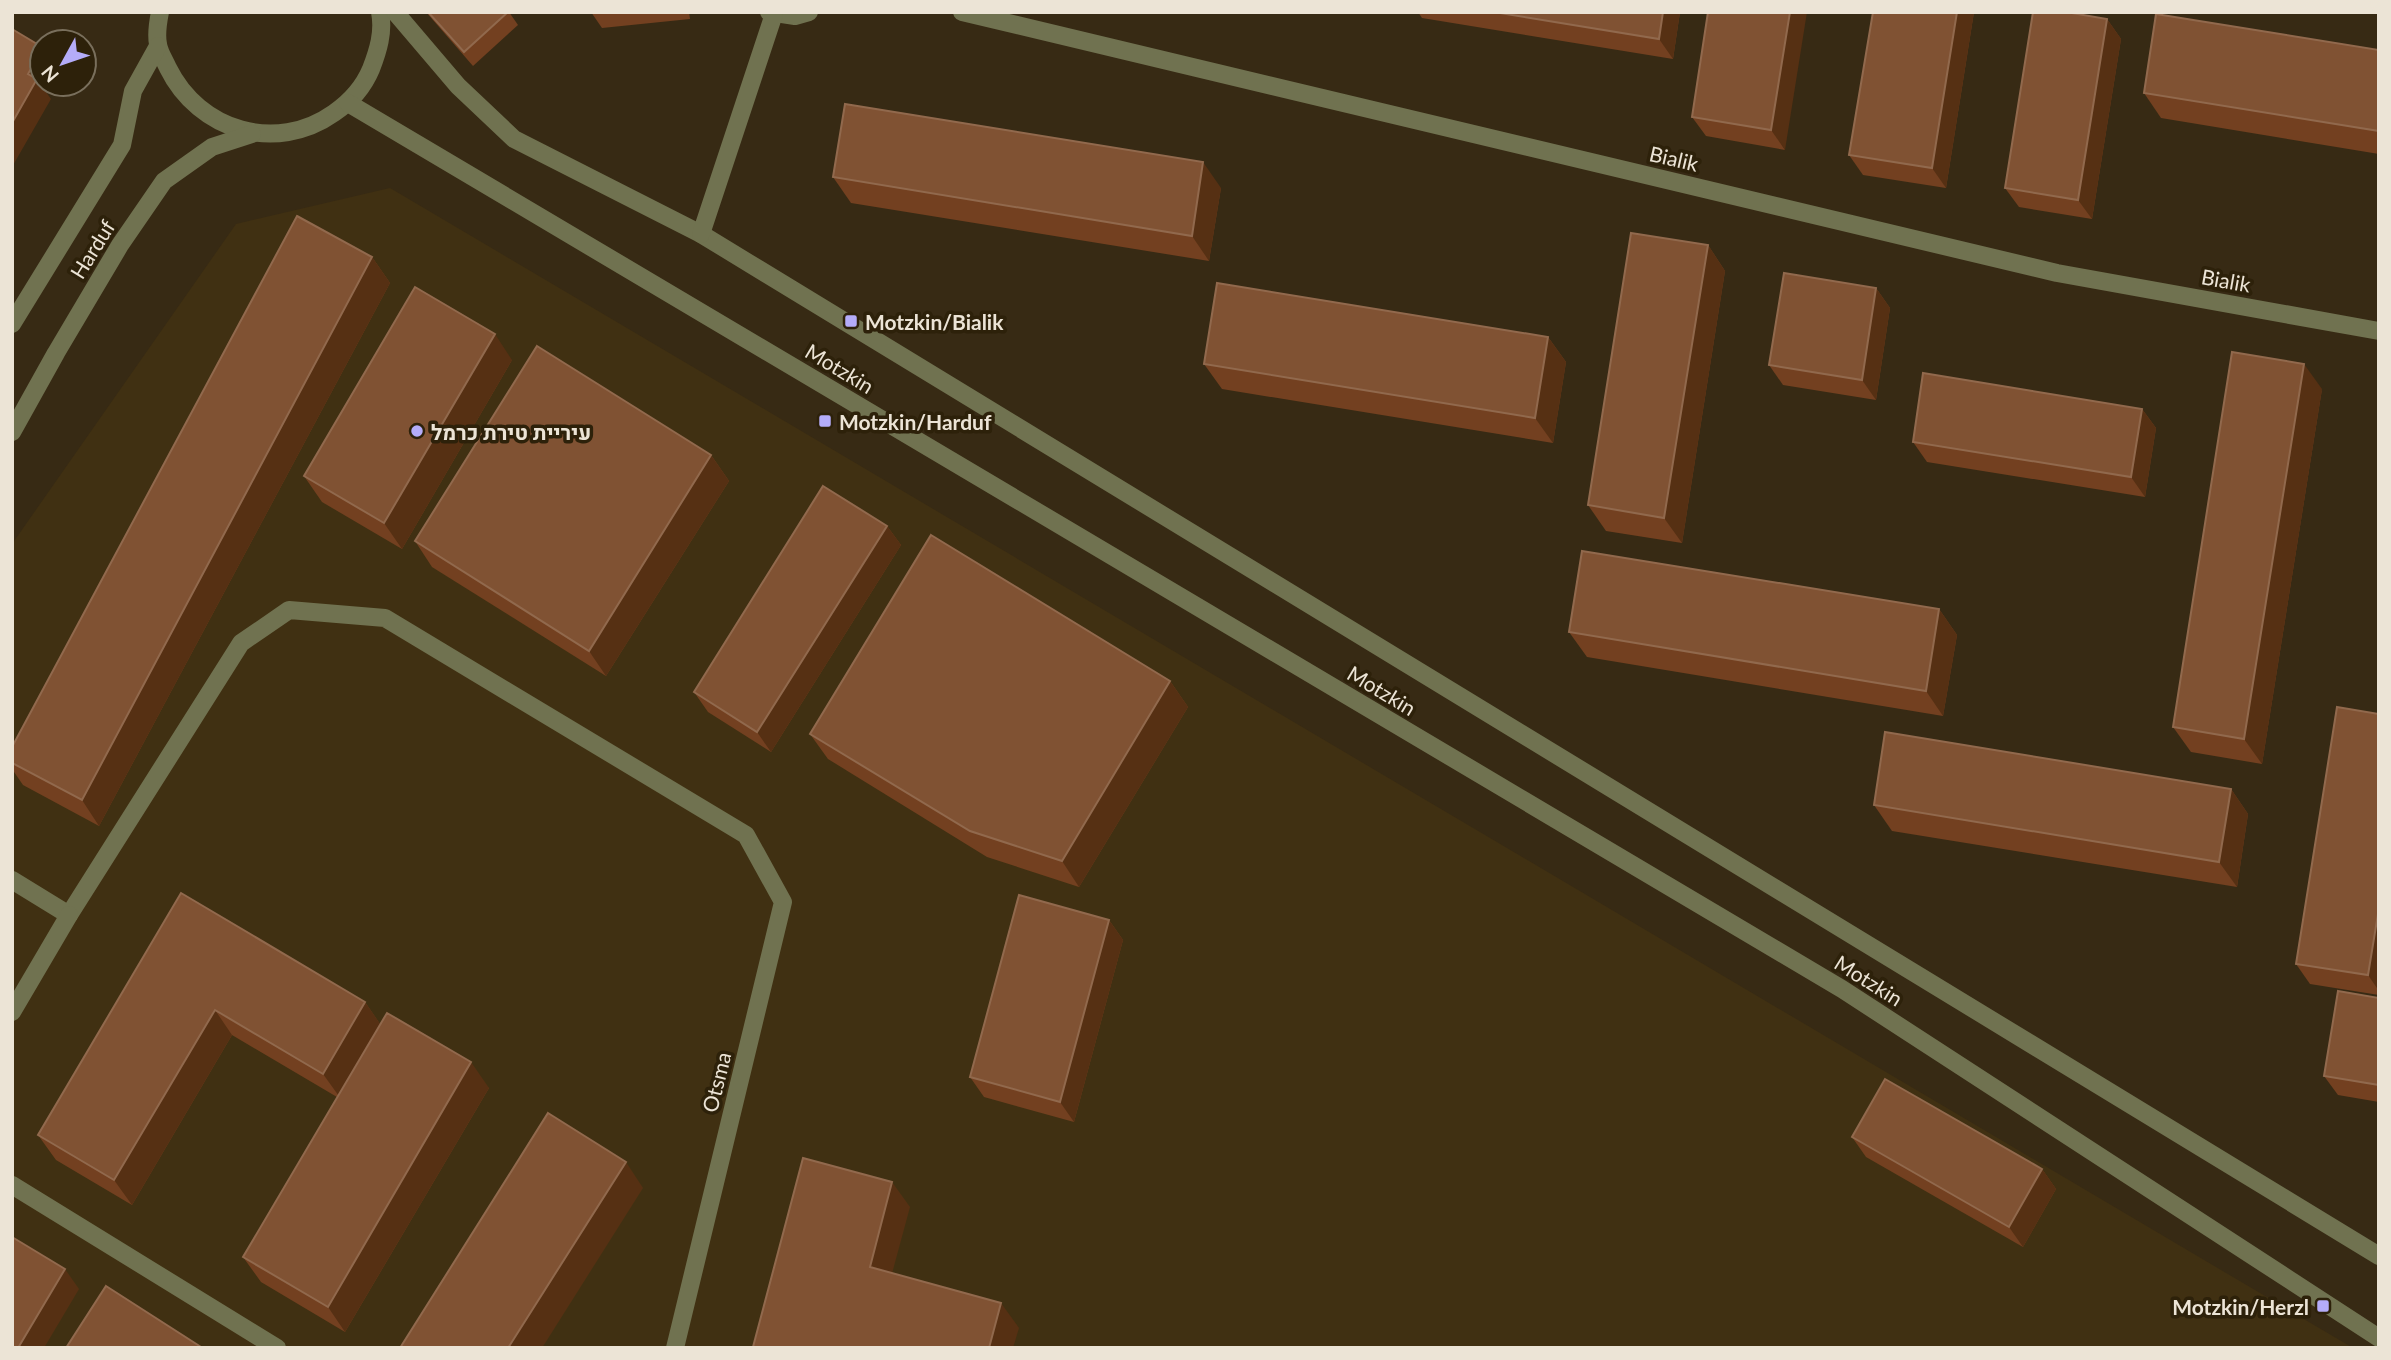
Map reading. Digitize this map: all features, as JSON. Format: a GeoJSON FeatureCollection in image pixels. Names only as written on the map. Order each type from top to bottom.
{"type":"FeatureCollection","features":[{"type":"Feature","properties":{"kind":"street"},"geometry":{"type":"LineString","coordinates":[[145,12],[158,29],[176,85],[195,106],[219,122],[252,134],[287,134],[320,123],[348,103],[366,79],[378,51],[382,20],[380,12]]}},
{"type":"Feature","properties":{"kind":"street","name":"Motzkin"},"geometry":{"type":"LineString","coordinates":[[395,12],[458,86],[514,139],[701,234],[2379,1256]]}},
{"type":"Feature","properties":{"kind":"street"},"geometry":{"type":"LineString","coordinates":[[701,234],[772,13],[795,16],[809,12]]}},
{"type":"Feature","properties":{"kind":"street","name":"Bialik"},"geometry":{"type":"LineString","coordinates":[[962,12],[2057,272],[2379,331]]}},
{"type":"Feature","properties":{"kind":"street","name":"Harduf"},"geometry":{"type":"LineString","coordinates":[[12,324],[122,145],[133,91],[158,29]]}},
{"type":"Feature","properties":{"kind":"street","name":"Motzkin"},"geometry":{"type":"LineString","coordinates":[[348,103],[1842,989],[2379,1338]]}},
{"type":"Feature","properties":{"kind":"street","name":"Harduf"},"geometry":{"type":"LineString","coordinates":[[12,432],[55,353],[120,245],[164,181],[212,147],[252,134]]}},
{"type":"Feature","properties":{"kind":"street","name":"Otsma"},"geometry":{"type":"LineString","coordinates":[[69,915],[241,643],[289,610],[385,618],[746,835],[783,902],[675,1348]]}},
{"type":"Feature","properties":{"kind":"street"},"geometry":{"type":"LineString","coordinates":[[12,880],[69,915],[12,1012]]}},
{"type":"Feature","properties":{"kind":"street"},"geometry":{"type":"LineString","coordinates":[[12,1185],[277,1348]]}},
{"type":"Feature","properties":{"kind":"shaded area"},"geometry":{"type":"Polygon","coordinates":[[[390,188],[2353,1348],[12,1348],[12,544],[236,224],[390,188]]]}},
{"type":"Feature","properties":{"kind":"building"},"geometry":{"type":"Polygon","coordinates":[[[428,12],[508,12],[464,52],[428,12]]]}},
{"type":"Feature","properties":{"kind":"building"},"geometry":{"type":"Polygon","coordinates":[[[1494,12],[1663,12],[1659,39],[1494,12]]]}},
{"type":"Feature","properties":{"kind":"building"},"geometry":{"type":"Polygon","coordinates":[[[1708,12],[1790,12],[1771,130],[1692,117],[1708,12]]]}},
{"type":"Feature","properties":{"kind":"building"},"geometry":{"type":"Polygon","coordinates":[[[1873,12],[1957,12],[1932,168],[1849,155],[1873,12]]]}},
{"type":"Feature","properties":{"kind":"building"},"geometry":{"type":"Polygon","coordinates":[[[2033,12],[2066,12],[2107,19],[2078,200],[2005,188],[2033,12]]]}},
{"type":"Feature","properties":{"kind":"building"},"geometry":{"type":"Polygon","coordinates":[[[2156,14],[2379,50],[2379,131],[2144,93],[2156,14]]]}},
{"type":"Feature","properties":{"kind":"building"},"geometry":{"type":"Polygon","coordinates":[[[12,29],[28,39],[28,95],[12,123],[12,29]]]}},
{"type":"Feature","properties":{"kind":"building"},"geometry":{"type":"Polygon","coordinates":[[[845,104],[1203,162],[1192,236],[833,177],[845,104]]]}},
{"type":"Feature","properties":{"kind":"building"},"geometry":{"type":"Polygon","coordinates":[[[297,216],[372,257],[82,800],[12,763],[12,747],[297,216]]]}},
{"type":"Feature","properties":{"kind":"building"},"geometry":{"type":"Polygon","coordinates":[[[1631,233],[1708,245],[1664,518],[1588,505],[1631,233]]]}},
{"type":"Feature","properties":{"kind":"building"},"geometry":{"type":"Polygon","coordinates":[[[1784,273],[1876,288],[1862,380],[1769,365],[1784,273]]]}},
{"type":"Feature","properties":{"kind":"building"},"geometry":{"type":"Polygon","coordinates":[[[1217,283],[1548,337],[1535,418],[1204,364],[1217,283]]]}},
{"type":"Feature","properties":{"kind":"building","name":"עיריית טירת כרמל"},"geometry":{"type":"Polygon","coordinates":[[[415,287],[495,334],[384,523],[304,476],[415,287]]]}},
{"type":"Feature","properties":{"kind":"building"},"geometry":{"type":"Polygon","coordinates":[[[537,346],[711,455],[589,651],[415,541],[537,346]]]}},
{"type":"Feature","properties":{"kind":"building"},"geometry":{"type":"Polygon","coordinates":[[[2232,352],[2304,364],[2244,739],[2173,727],[2232,352]]]}},
{"type":"Feature","properties":{"kind":"building"},"geometry":{"type":"Polygon","coordinates":[[[1923,373],[2142,409],[2131,477],[1913,442],[1923,373]]]}},
{"type":"Feature","properties":{"kind":"building"},"geometry":{"type":"Polygon","coordinates":[[[823,486],[887,526],[757,732],[694,692],[823,486]]]}},
{"type":"Feature","properties":{"kind":"building"},"geometry":{"type":"Polygon","coordinates":[[[931,535],[1170,681],[1062,861],[970,831],[810,734],[931,535]]]}},
{"type":"Feature","properties":{"kind":"building"},"geometry":{"type":"Polygon","coordinates":[[[1582,551],[1939,609],[1926,691],[1569,632],[1582,551]]]}},
{"type":"Feature","properties":{"kind":"building"},"geometry":{"type":"Polygon","coordinates":[[[2337,707],[2379,714],[2379,908],[2368,975],[2296,964],[2337,707]]]}},
{"type":"Feature","properties":{"kind":"building"},"geometry":{"type":"Polygon","coordinates":[[[1885,732],[2231,789],[2219,862],[1874,805],[1885,732]]]}},
{"type":"Feature","properties":{"kind":"building"},"geometry":{"type":"Polygon","coordinates":[[[181,893],[365,1002],[323,1074],[215,1010],[114,1180],[38,1135],[181,893]]]}},
{"type":"Feature","properties":{"kind":"building"},"geometry":{"type":"Polygon","coordinates":[[[1019,895],[1109,920],[1060,1102],[970,1077],[1019,895]]]}},
{"type":"Feature","properties":{"kind":"building"},"geometry":{"type":"Polygon","coordinates":[[[2338,991],[2379,998],[2379,1085],[2324,1076],[2338,991]]]}},
{"type":"Feature","properties":{"kind":"building"},"geometry":{"type":"Polygon","coordinates":[[[387,1013],[471,1062],[328,1307],[243,1257],[387,1013]]]}},
{"type":"Feature","properties":{"kind":"building"},"geometry":{"type":"Polygon","coordinates":[[[1885,1079],[2042,1169],[2009,1227],[1852,1137],[1885,1079]]]}},
{"type":"Feature","properties":{"kind":"building"},"geometry":{"type":"Polygon","coordinates":[[[548,1113],[626,1162],[508,1348],[400,1348],[548,1113]]]}},
{"type":"Feature","properties":{"kind":"building"},"geometry":{"type":"Polygon","coordinates":[[[803,1158],[892,1182],[870,1267],[1001,1303],[989,1348],[753,1347],[803,1158]]]}},
{"type":"Feature","properties":{"kind":"building"},"geometry":{"type":"Polygon","coordinates":[[[12,1237],[65,1269],[18,1348],[12,1348],[12,1237]]]}},
{"type":"Feature","properties":{"kind":"building"},"geometry":{"type":"Polygon","coordinates":[[[106,1286],[201,1347],[201,1348],[66,1348],[106,1286]]]}},
{"type":"Feature","properties":{"kind":"place","name":"Motzkin/Bialik"},"geometry":{"type":"Point","coordinates":[851,321]}},
{"type":"Feature","properties":{"kind":"place","name":"Motzkin/Harduf"},"geometry":{"type":"Point","coordinates":[825,421]}},
{"type":"Feature","properties":{"kind":"place","name":"עיריית טירת כרמל"},"geometry":{"type":"Point","coordinates":[417,431]}},
{"type":"Feature","properties":{"kind":"place","name":"Motzkin/Herzl"},"geometry":{"type":"Point","coordinates":[2323,1306]}}]}
